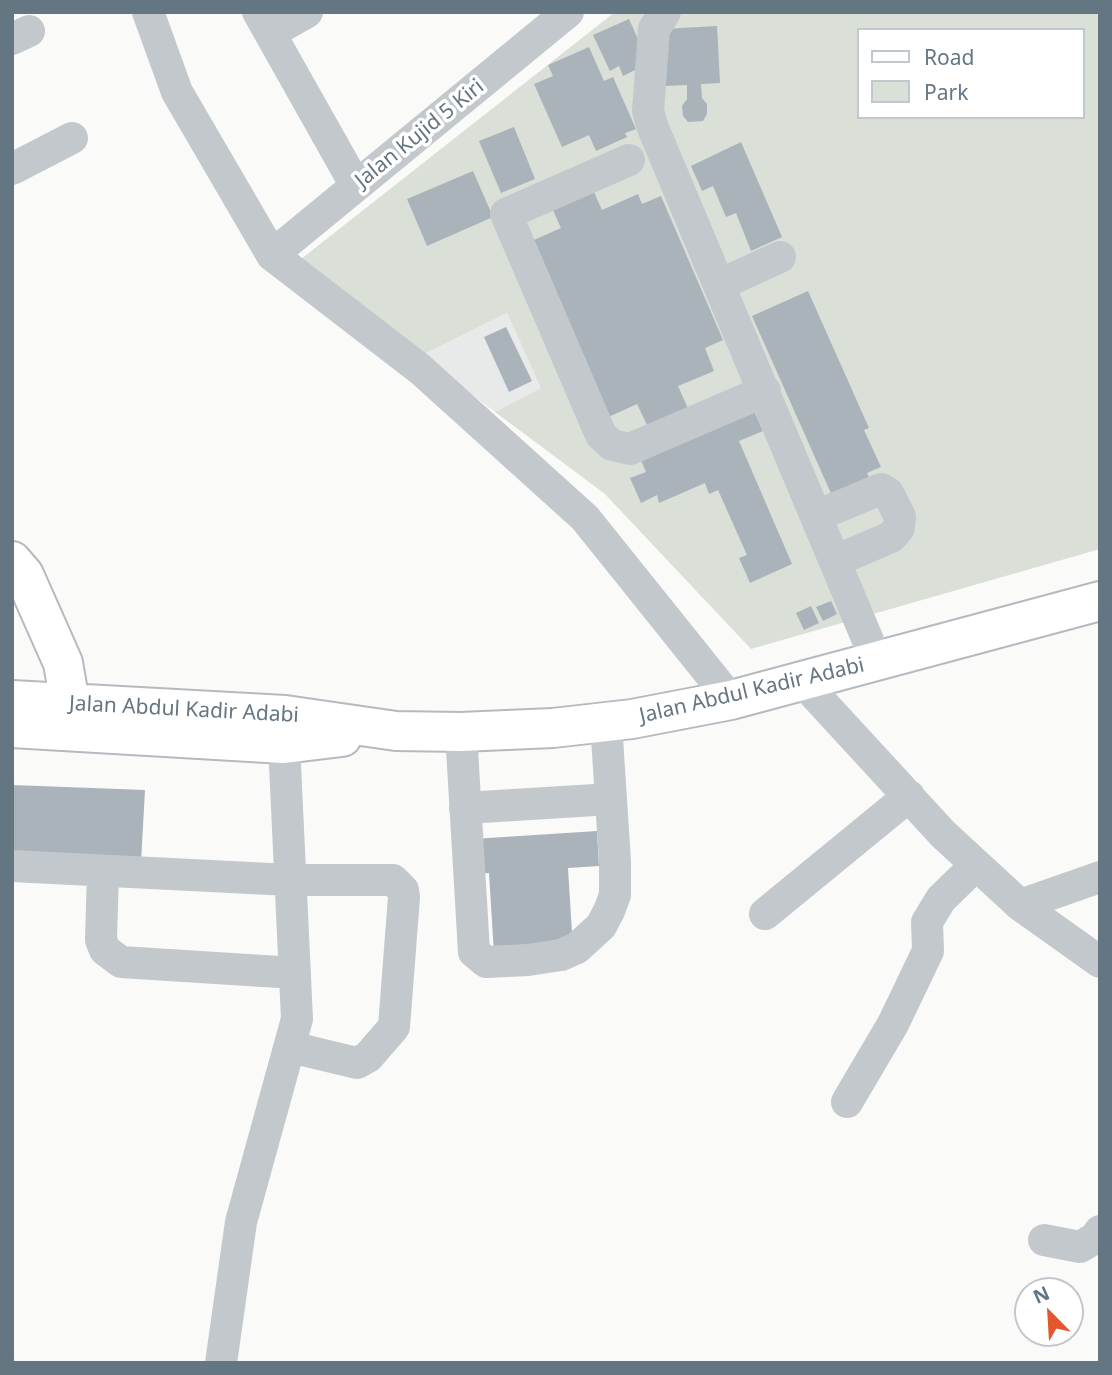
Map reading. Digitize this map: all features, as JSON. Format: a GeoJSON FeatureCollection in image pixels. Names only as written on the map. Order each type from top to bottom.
{"type":"FeatureCollection","features":[{"type":"Feature","properties":{"kind":"main road"},"geometry":{"type":"LineString","coordinates":[[12,561],[24,575],[63,663],[43,716]]}},
{"type":"Feature","properties":{"kind":"main road","name":"Jalan Abdul Kadir Adabi"},"geometry":{"type":"LineString","coordinates":[[43,716],[285,715],[396,731],[461,732],[553,728],[606,722],[731,700],[1100,601]]}},
{"type":"Feature","properties":{"kind":"main road"},"geometry":{"type":"LineString","coordinates":[[12,607],[41,673],[43,716]]}},
{"type":"Feature","properties":{"kind":"main road","name":"Jalan Abdul Kadir Adabi"},"geometry":{"type":"LineString","coordinates":[[43,716],[284,744],[396,731]]}},
{"type":"Feature","properties":{"kind":"street"},"geometry":{"type":"LineString","coordinates":[[148,12],[177,92],[272,255],[420,369],[585,518],[731,700]]}},
{"type":"Feature","properties":{"kind":"street"},"geometry":{"type":"LineString","coordinates":[[307,12],[264,23],[356,186]]}},
{"type":"Feature","properties":{"kind":"street","name":"Jalan Kujid 5 Kiri"},"geometry":{"type":"LineString","coordinates":[[272,255],[568,12]]}},
{"type":"Feature","properties":{"kind":"street"},"geometry":{"type":"LineString","coordinates":[[665,12],[654,29],[648,111],[660,146],[877,662]]}},
{"type":"Feature","properties":{"kind":"street"},"geometry":{"type":"LineString","coordinates":[[12,169],[72,138]]}},
{"type":"Feature","properties":{"kind":"street"},"geometry":{"type":"LineString","coordinates":[[629,160],[506,214],[601,435],[612,445],[630,449],[765,391]]}},
{"type":"Feature","properties":{"kind":"street"},"geometry":{"type":"LineString","coordinates":[[719,285],[780,257]]}},
{"type":"Feature","properties":{"kind":"street"},"geometry":{"type":"LineString","coordinates":[[816,516],[881,489],[888,493],[900,517],[899,528],[891,537],[835,561]]}},
{"type":"Feature","properties":{"kind":"street"},"geometry":{"type":"LineString","coordinates":[[803,682],[943,834],[1020,905],[1100,962]]}},
{"type":"Feature","properties":{"kind":"street"},"geometry":{"type":"LineString","coordinates":[[461,732],[474,952],[486,962],[516,961],[561,956],[577,948],[601,926],[615,895],[606,722]]}},
{"type":"Feature","properties":{"kind":"street"},"geometry":{"type":"LineString","coordinates":[[221,1363],[241,1222],[297,1019],[284,744]]}},
{"type":"Feature","properties":{"kind":"street"},"geometry":{"type":"LineString","coordinates":[[765,914],[909,796]]}},
{"type":"Feature","properties":{"kind":"street"},"geometry":{"type":"LineString","coordinates":[[465,808],[611,799]]}},
{"type":"Feature","properties":{"kind":"street"},"geometry":{"type":"LineString","coordinates":[[847,1102],[893,1024],[928,951],[927,922],[941,899],[976,865]]}},
{"type":"Feature","properties":{"kind":"street"},"geometry":{"type":"LineString","coordinates":[[12,866],[290,880],[385,878],[399,884],[404,897],[396,1020],[391,1030],[368,1057],[356,1063],[289,1047]]}},
{"type":"Feature","properties":{"kind":"street"},"geometry":{"type":"LineString","coordinates":[[103,871],[101,940],[105,950],[121,962],[295,973]]}},
{"type":"Feature","properties":{"kind":"street"},"geometry":{"type":"LineString","coordinates":[[1020,905],[1100,877]]}},
{"type":"Feature","properties":{"kind":"street"},"geometry":{"type":"LineString","coordinates":[[1044,1240],[1080,1247],[1095,1238],[1100,1231]]}},
{"type":"Feature","properties":{"kind":"shaded area"},"geometry":{"type":"Polygon","coordinates":[[[507,313],[541,388],[495,412],[420,356],[507,313]]]}},
{"type":"Feature","properties":{"kind":"green space"},"geometry":{"type":"Polygon","coordinates":[[[615,12],[1100,12],[1100,549],[751,649],[605,494],[495,412],[541,388],[507,313],[420,356],[296,263],[615,12]]]}},
{"type":"Feature","properties":{"kind":"building"},"geometry":{"type":"Polygon","coordinates":[[[629,19],[645,55],[636,59],[639,68],[623,76],[619,66],[610,71],[593,35],[629,19]]]}},
{"type":"Feature","properties":{"kind":"building"},"geometry":{"type":"Polygon","coordinates":[[[717,26],[720,83],[701,84],[707,114],[703,121],[688,122],[683,116],[682,106],[687,99],[687,85],[664,86],[662,29],[717,26]]]}},
{"type":"Feature","properties":{"kind":"building"},"geometry":{"type":"Polygon","coordinates":[[[589,47],[604,81],[613,77],[636,129],[625,133],[627,137],[596,151],[589,135],[562,147],[534,84],[553,76],[548,65],[589,47]]]}},
{"type":"Feature","properties":{"kind":"building"},"geometry":{"type":"Polygon","coordinates":[[[514,127],[535,179],[501,193],[479,141],[514,127]]]}},
{"type":"Feature","properties":{"kind":"building"},"geometry":{"type":"Polygon","coordinates":[[[741,142],[782,237],[751,251],[736,213],[726,217],[713,186],[702,191],[691,166],[741,142]]]}},
{"type":"Feature","properties":{"kind":"building"},"geometry":{"type":"Polygon","coordinates":[[[473,171],[493,217],[427,246],[407,199],[473,171]]]}},
{"type":"Feature","properties":{"kind":"building"},"geometry":{"type":"Polygon","coordinates":[[[593,190],[602,210],[638,194],[642,204],[661,196],[723,340],[705,348],[714,371],[678,386],[698,431],[753,409],[763,431],[739,441],[792,564],[750,583],[739,558],[747,555],[718,490],[709,494],[705,483],[659,503],[657,495],[641,503],[630,478],[646,472],[641,460],[647,425],[637,404],[604,419],[527,243],[561,228],[552,208],[593,190]]]}},
{"type":"Feature","properties":{"kind":"building"},"geometry":{"type":"Polygon","coordinates":[[[808,291],[869,428],[864,430],[881,467],[867,473],[879,502],[842,518],[752,316],[808,291]]]}},
{"type":"Feature","properties":{"kind":"building"},"geometry":{"type":"Polygon","coordinates":[[[506,327],[532,381],[509,392],[484,337],[506,327]]]}},
{"type":"Feature","properties":{"kind":"building"},"geometry":{"type":"Polygon","coordinates":[[[831,601],[837,614],[823,621],[816,607],[831,601]]]}},
{"type":"Feature","properties":{"kind":"building"},"geometry":{"type":"Polygon","coordinates":[[[811,606],[819,623],[804,630],[796,613],[811,606]]]}},
{"type":"Feature","properties":{"kind":"building"},"geometry":{"type":"Polygon","coordinates":[[[12,785],[145,790],[141,862],[12,857],[12,785]]]}},
{"type":"Feature","properties":{"kind":"building"},"geometry":{"type":"Polygon","coordinates":[[[597,831],[599,866],[568,868],[573,949],[494,954],[489,873],[475,874],[473,839],[597,831]]]}}]}
